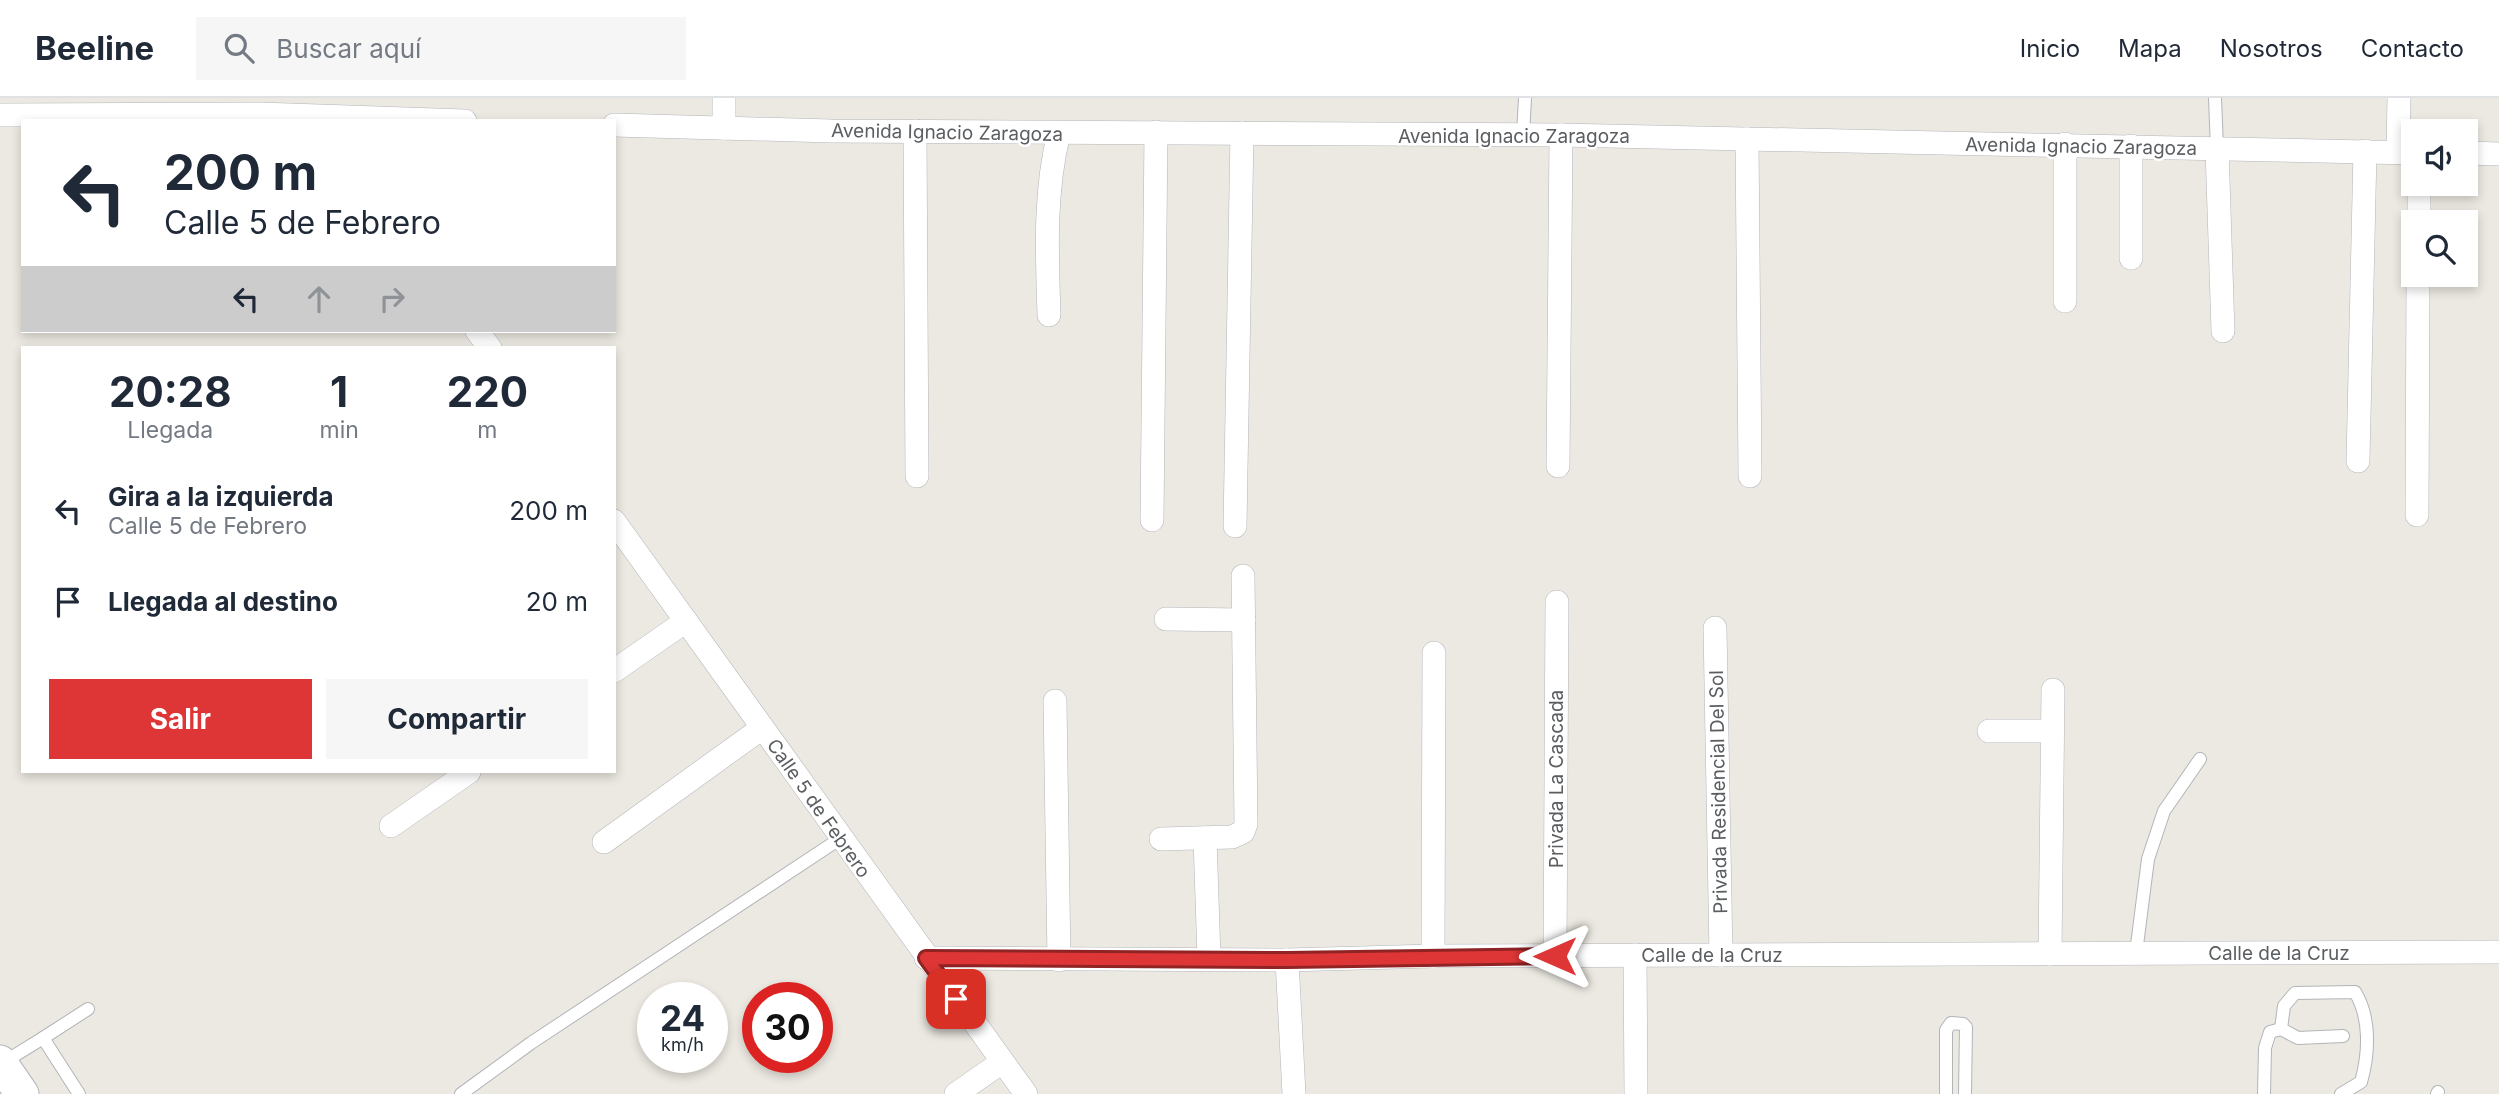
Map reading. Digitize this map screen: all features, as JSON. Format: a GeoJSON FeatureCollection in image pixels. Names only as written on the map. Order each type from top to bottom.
{"type":"FeatureCollection","features":[{"type":"Feature","properties":{"kind":"main road"},"geometry":{"type":"LineString","coordinates":[[1,1063],[22,1094]]}},
{"type":"Feature","properties":{"kind":"street"},"geometry":{"type":"LineString","coordinates":[[724,98],[724,128]]}},
{"type":"Feature","properties":{"kind":"street"},"geometry":{"type":"LineString","coordinates":[[2399,98],[2402,119]]}},
{"type":"Feature","properties":{"kind":"street"},"geometry":{"type":"LineString","coordinates":[[0,115],[260,106],[438,119]]}},
{"type":"Feature","properties":{"kind":"street","name":"Avenida Ignacio Zaragoza"},"geometry":{"type":"LineString","coordinates":[[616,125],[1059,133],[1561,135],[2401,153]]}},
{"type":"Feature","properties":{"kind":"street"},"geometry":{"type":"LineString","coordinates":[[915,131],[917,476]]}},
{"type":"Feature","properties":{"kind":"street"},"geometry":{"type":"LineString","coordinates":[[1152,520],[1156,132]]}},
{"type":"Feature","properties":{"kind":"street"},"geometry":{"type":"LineString","coordinates":[[1049,315],[1047,232],[1050,169],[1059,133]]}},
{"type":"Feature","properties":{"kind":"street"},"geometry":{"type":"LineString","coordinates":[[1235,526],[1242,133]]}},
{"type":"Feature","properties":{"kind":"street"},"geometry":{"type":"LineString","coordinates":[[1558,466],[1561,135]]}},
{"type":"Feature","properties":{"kind":"street"},"geometry":{"type":"LineString","coordinates":[[1747,139],[1750,476]]}},
{"type":"Feature","properties":{"kind":"street"},"geometry":{"type":"LineString","coordinates":[[2065,144],[2065,301]]}},
{"type":"Feature","properties":{"kind":"street"},"geometry":{"type":"LineString","coordinates":[[2131,146],[2131,258]]}},
{"type":"Feature","properties":{"kind":"street"},"geometry":{"type":"LineString","coordinates":[[2217,149],[2223,331]]}},
{"type":"Feature","properties":{"kind":"street"},"geometry":{"type":"LineString","coordinates":[[2358,461],[2365,151]]}},
{"type":"Feature","properties":{"kind":"street"},"geometry":{"type":"LineString","coordinates":[[2478,153],[2499,154]]}},
{"type":"Feature","properties":{"kind":"street"},"geometry":{"type":"LineString","coordinates":[[2417,515],[2418,287]]}},
{"type":"Feature","properties":{"kind":"street","name":"Calle 5 de Febrero"},"geometry":{"type":"LineString","coordinates":[[616,524],[1026,1094]]}},
{"type":"Feature","properties":{"kind":"street"},"geometry":{"type":"LineString","coordinates":[[1161,839],[1237,836],[1246,824],[1243,576]]}},
{"type":"Feature","properties":{"kind":"street","name":"Privada La Cascada"},"geometry":{"type":"LineString","coordinates":[[1555,956],[1558,601]]}},
{"type":"Feature","properties":{"kind":"street"},"geometry":{"type":"LineString","coordinates":[[1166,619],[1244,620]]}},
{"type":"Feature","properties":{"kind":"street"},"geometry":{"type":"LineString","coordinates":[[616,670],[686,621]]}},
{"type":"Feature","properties":{"kind":"street","name":"Privada Residencial Del Sol"},"geometry":{"type":"LineString","coordinates":[[1715,628],[1721,955]]}},
{"type":"Feature","properties":{"kind":"street"},"geometry":{"type":"LineString","coordinates":[[1433,956],[1434,653]]}},
{"type":"Feature","properties":{"kind":"street"},"geometry":{"type":"LineString","coordinates":[[2050,954],[2053,690]]}},
{"type":"Feature","properties":{"kind":"street"},"geometry":{"type":"LineString","coordinates":[[1055,701],[1059,960]]}},
{"type":"Feature","properties":{"kind":"street"},"geometry":{"type":"LineString","coordinates":[[604,842],[762,727]]}},
{"type":"Feature","properties":{"kind":"street"},"geometry":{"type":"LineString","coordinates":[[1989,731],[2052,731]]}},
{"type":"Feature","properties":{"kind":"street"},"geometry":{"type":"LineString","coordinates":[[391,826],[468,773]]}},
{"type":"Feature","properties":{"kind":"street"},"geometry":{"type":"LineString","coordinates":[[1205,838],[1209,958]]}},
{"type":"Feature","properties":{"kind":"street","name":"Calle de la Cruz"},"geometry":{"type":"LineString","coordinates":[[926,958],[1287,960],[1433,956],[2499,952]]}},
{"type":"Feature","properties":{"kind":"street"},"geometry":{"type":"LineString","coordinates":[[1635,955],[1636,1094]]}},
{"type":"Feature","properties":{"kind":"street"},"geometry":{"type":"LineString","coordinates":[[1287,960],[1294,1094]]}},
{"type":"Feature","properties":{"kind":"street"},"geometry":{"type":"LineString","coordinates":[[956,1094],[1002,1062]]}},
{"type":"Feature","properties":{"kind":"lane"},"geometry":{"type":"LineString","coordinates":[[1523,135],[1524,98]]}},
{"type":"Feature","properties":{"kind":"lane"},"geometry":{"type":"LineString","coordinates":[[2215,98],[2217,149]]}},
{"type":"Feature","properties":{"kind":"lane"},"geometry":{"type":"LineString","coordinates":[[2136,953],[2148,859],[2164,811],[2200,759]]}},
{"type":"Feature","properties":{"kind":"lane"},"geometry":{"type":"LineString","coordinates":[[461,1094],[531,1043],[841,838]]}},
{"type":"Feature","properties":{"kind":"lane"},"geometry":{"type":"LineString","coordinates":[[2281,1029],[2284,1006],[2295,993],[2355,992],[2365,1007],[2367,1061],[2361,1082],[2341,1094]]}},
{"type":"Feature","properties":{"kind":"lane"},"geometry":{"type":"LineString","coordinates":[[1,1063],[88,1009]]}},
{"type":"Feature","properties":{"kind":"lane"},"geometry":{"type":"LineString","coordinates":[[1946,1094],[1946,1030],[1951,1023],[1963,1024],[1966,1027],[1965,1094]]}},
{"type":"Feature","properties":{"kind":"lane"},"geometry":{"type":"LineString","coordinates":[[2264,1094],[2265,1048],[2270,1032],[2281,1029],[2298,1038],[2343,1036]]}},
{"type":"Feature","properties":{"kind":"lane"},"geometry":{"type":"LineString","coordinates":[[43,1038],[79,1094]]}},
{"type":"Feature","properties":{"kind":"route"},"geometry":{"type":"LineString","coordinates":[[956,999],[926,958],[1287,960],[1555,956]]}}]}
